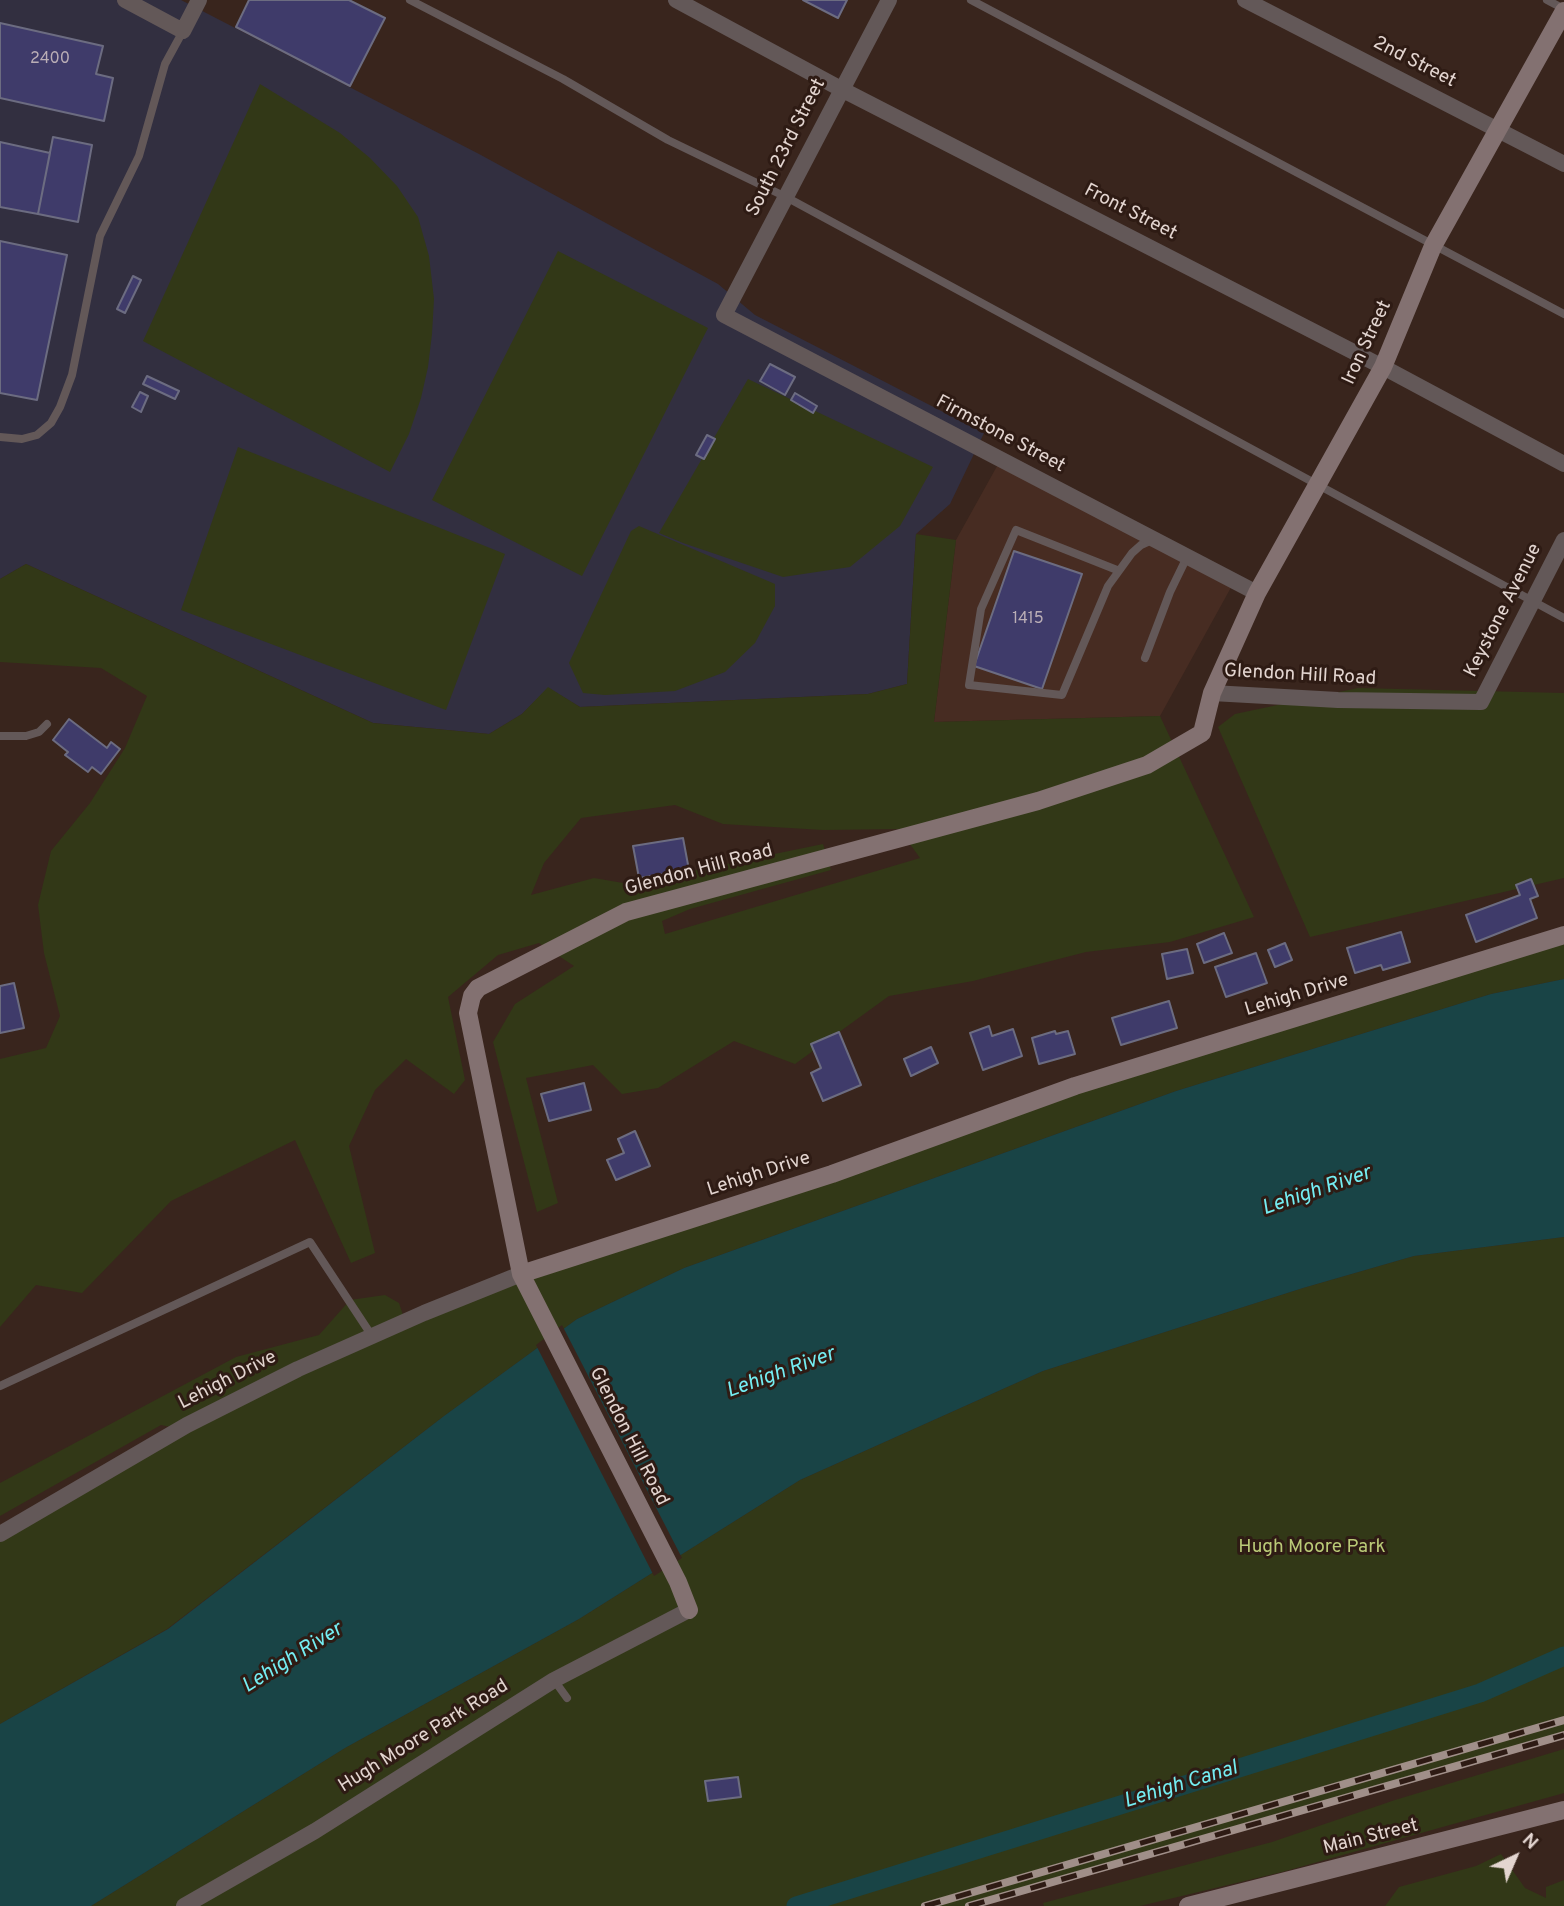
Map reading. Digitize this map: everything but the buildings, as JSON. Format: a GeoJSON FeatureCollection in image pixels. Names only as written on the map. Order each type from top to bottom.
{"type":"FeatureCollection","features":[{"type":"Feature","properties":{"kind":"street"},"geometry":{"type":"LineString","coordinates":[[125,0],[183,31],[199,0]]}},
{"type":"Feature","properties":{"kind":"street","name":"Front Street"},"geometry":{"type":"LineString","coordinates":[[676,0],[841,89],[1383,367],[1564,464]]}},
{"type":"Feature","properties":{"kind":"street","name":"South 23rd Street"},"geometry":{"type":"LineString","coordinates":[[724,315],[889,0]]}},
{"type":"Feature","properties":{"kind":"street","name":"2nd Street"},"geometry":{"type":"LineString","coordinates":[[1245,0],[1564,164]]}},
{"type":"Feature","properties":{"kind":"street","name":"Iron Street"},"geometry":{"type":"LineString","coordinates":[[1212,693],[1257,593],[1319,487],[1383,367],[1433,246],[1564,10]]}},
{"type":"Feature","properties":{"kind":"street","name":"Firmstone Street"},"geometry":{"type":"LineString","coordinates":[[724,315],[1257,593]]}},
{"type":"Feature","properties":{"kind":"street","name":"Keystone Avenue"},"geometry":{"type":"LineString","coordinates":[[1481,702],[1564,540]]}},
{"type":"Feature","properties":{"kind":"street","name":"Glendon Hill Road"},"geometry":{"type":"LineString","coordinates":[[689,1610],[678,1582],[522,1274],[468,1013],[472,996],[478,988],[626,912],[1038,801],[1147,765],[1202,733],[1212,693],[1338,700],[1481,702]]}},
{"type":"Feature","properties":{"kind":"street","name":"Lehigh Drive"},"geometry":{"type":"LineString","coordinates":[[0,1534],[187,1425],[298,1369],[522,1274],[832,1174],[1075,1086],[1564,935]]}},
{"type":"Feature","properties":{"kind":"street","name":"Hugh Moore Park Road"},"geometry":{"type":"LineString","coordinates":[[184,1906],[315,1831],[554,1680],[689,1610]]}},
{"type":"Feature","properties":{"kind":"street","name":"Main Street"},"geometry":{"type":"LineString","coordinates":[[1188,1906],[1564,1810]]}},
{"type":"Feature","properties":{"kind":"lane"},"geometry":{"type":"LineString","coordinates":[[411,0],[563,79],[668,140],[786,197],[1564,618]]}},
{"type":"Feature","properties":{"kind":"lane"},"geometry":{"type":"LineString","coordinates":[[971,0],[1564,314]]}},
{"type":"Feature","properties":{"kind":"lane"},"geometry":{"type":"LineString","coordinates":[[1547,0],[1564,10]]}},
{"type":"Feature","properties":{"kind":"lane"},"geometry":{"type":"LineString","coordinates":[[4,438],[22,439],[37,435],[51,423],[60,407],[72,375],[100,236],[139,156],[165,64],[183,31]]}},
{"type":"Feature","properties":{"kind":"lane"},"geometry":{"type":"LineString","coordinates":[[1117,570],[1016,530],[981,609],[969,685],[1062,695],[1117,570],[1141,545],[1154,539]]}},
{"type":"Feature","properties":{"kind":"lane"},"geometry":{"type":"LineString","coordinates":[[1145,659],[1170,592],[1187,557]]}},
{"type":"Feature","properties":{"kind":"lane"},"geometry":{"type":"LineString","coordinates":[[0,736],[26,736],[39,732],[47,724]]}},
{"type":"Feature","properties":{"kind":"lane"},"geometry":{"type":"LineString","coordinates":[[0,1386],[310,1242],[372,1336]]}},
{"type":"Feature","properties":{"kind":"lane"},"geometry":{"type":"LineString","coordinates":[[554,1680],[567,1698]]}},
{"type":"Feature","properties":{"kind":"shaded area"},"geometry":{"type":"Polygon","coordinates":[[[0,0],[181,0],[479,154],[718,284],[755,315],[984,433],[950,504],[916,534],[907,684],[868,694],[580,707],[548,688],[522,714],[489,734],[373,723],[26,564],[0,579],[0,0]]]}},
{"type":"Feature","properties":{"kind":"shaded area"},"geometry":{"type":"Polygon","coordinates":[[[1001,459],[1234,582],[1160,716],[934,722],[956,540],[1001,459]]]}},
{"type":"Feature","properties":{"kind":"green space"},"geometry":{"type":"Polygon","coordinates":[[[260,84],[340,133],[370,158],[397,186],[418,217],[429,256],[434,299],[432,334],[421,398],[409,434],[390,472],[143,341],[260,84]]]}},
{"type":"Feature","properties":{"kind":"green space"},"geometry":{"type":"Polygon","coordinates":[[[558,251],[708,328],[582,576],[432,500],[558,251]]]}},
{"type":"Feature","properties":{"kind":"green space"},"geometry":{"type":"Polygon","coordinates":[[[748,379],[933,467],[900,526],[850,567],[783,577],[659,533],[748,379]]]}},
{"type":"Feature","properties":{"kind":"green space"},"geometry":{"type":"Polygon","coordinates":[[[238,447],[505,554],[446,710],[181,610],[238,447]]]}},
{"type":"Feature","properties":{"kind":"green space"},"geometry":{"type":"Polygon","coordinates":[[[639,526],[775,584],[775,606],[755,643],[725,672],[675,691],[605,695],[583,693],[569,663],[631,531],[639,526]]]}},
{"type":"Feature","properties":{"kind":"green space"},"geometry":{"type":"Polygon","coordinates":[[[916,534],[956,540],[934,722],[1160,716],[1254,917],[1170,942],[1086,952],[973,981],[889,996],[795,1064],[734,1041],[658,1088],[622,1094],[593,1065],[526,1078],[558,1203],[537,1212],[493,1042],[515,1004],[574,966],[539,943],[498,955],[448,997],[465,1080],[454,1094],[406,1059],[375,1090],[349,1146],[375,1253],[351,1263],[295,1140],[171,1201],[82,1293],[36,1285],[0,1327],[0,1059],[46,1048],[60,1016],[44,953],[38,905],[51,851],[90,803],[125,748],[147,696],[101,668],[0,662],[0,579],[26,564],[373,723],[489,734],[522,714],[548,687],[580,707],[868,694],[907,684],[916,534]],[[675,805],[581,818],[544,863],[531,895],[594,878],[629,884],[823,844],[831,870],[690,909],[662,921],[665,934],[920,858],[899,829],[823,830],[723,824],[675,805]]]}},
{"type":"Feature","properties":{"kind":"green space"},"geometry":{"type":"Polygon","coordinates":[[[1358,688],[1564,693],[1564,878],[1310,937],[1218,727],[1235,714],[1358,688]]]}},
{"type":"Feature","properties":{"kind":"green space"},"geometry":{"type":"Polygon","coordinates":[[[1564,935],[1564,979],[1491,994],[1176,1091],[684,1268],[577,1319],[444,1416],[167,1629],[0,1724],[0,1534],[180,1429],[161,1425],[0,1516],[0,1483],[236,1357],[319,1335],[350,1300],[385,1295],[399,1303],[405,1321],[505,1280],[1564,935]]]}},
{"type":"Feature","properties":{"kind":"green space","name":"Hugh Moore Park"},"geometry":{"type":"Polygon","coordinates":[[[1564,1237],[1564,1735],[969,1906],[91,1906],[345,1748],[579,1619],[800,1480],[1043,1371],[1303,1288],[1414,1256],[1564,1237]]]}},
{"type":"Feature","properties":{"kind":"green space"},"geometry":{"type":"Polygon","coordinates":[[[1564,1749],[1564,1793],[1282,1872],[1140,1906],[1044,1906],[1043,1903],[1272,1842],[1395,1800],[1564,1749]]]}},
{"type":"Feature","properties":{"kind":"green space"},"geometry":{"type":"Polygon","coordinates":[[[1501,1854],[1525,1888],[1546,1898],[1546,1887],[1564,1880],[1564,1906],[1385,1906],[1399,1887],[1476,1866],[1501,1854]]]}},
{"type":"Feature","properties":{"kind":"water","name":"Lehigh River"},"geometry":{"type":"Polygon","coordinates":[[[1564,979],[1564,1237],[1414,1256],[1303,1288],[1043,1371],[800,1480],[579,1619],[345,1748],[91,1906],[0,1906],[0,1724],[168,1629],[444,1416],[577,1319],[684,1268],[1176,1091],[1491,994],[1564,979]]]}},
{"type":"Feature","properties":{"kind":"pier"},"geometry":{"type":"Polygon","coordinates":[[[562,1325],[682,1558],[654,1576],[536,1345],[562,1325]]]}},
{"type":"Feature","properties":{"kind":"waterway","name":"Lehigh Canal"},"geometry":{"type":"LineString","coordinates":[[796,1906],[1480,1693],[1564,1656]]}},
{"type":"Feature","properties":{"kind":"railway"},"geometry":{"type":"LineString","coordinates":[[925,1906],[1564,1720]]}},
{"type":"Feature","properties":{"kind":"railway"},"geometry":{"type":"LineString","coordinates":[[969,1906],[1564,1735]]}}]}
